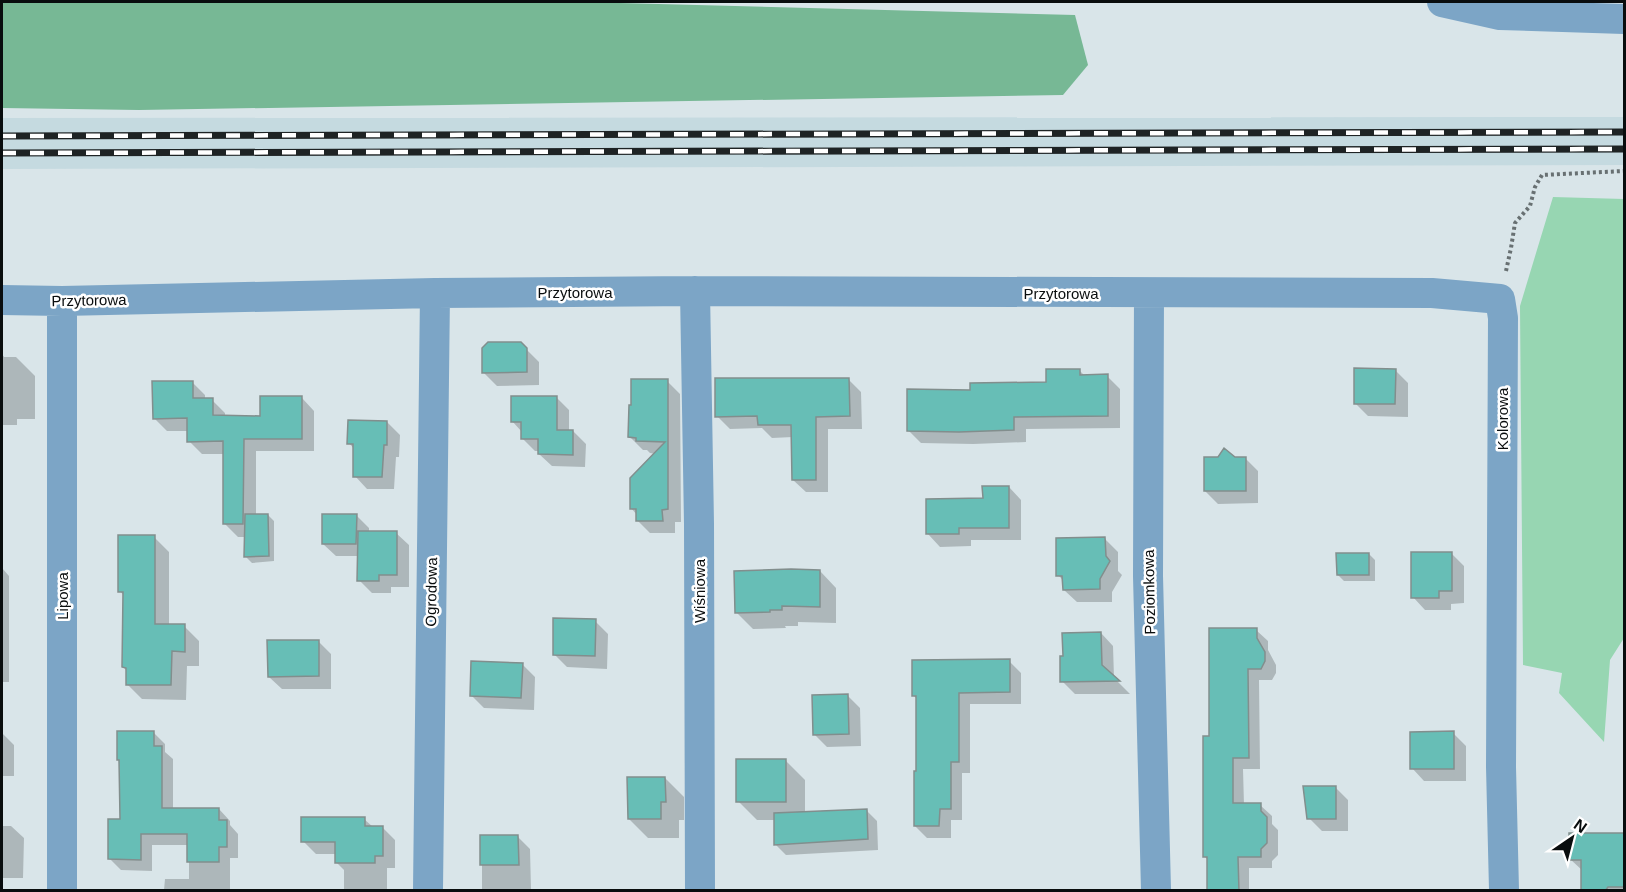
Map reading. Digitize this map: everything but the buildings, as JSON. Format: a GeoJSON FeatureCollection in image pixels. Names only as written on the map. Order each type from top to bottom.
{"type":"FeatureCollection","features":[{"type":"Feature","properties":{"kind":"street"},"geometry":{"type":"LineString","coordinates":[[1442,2],[1500,15],[1624,19]]}},
{"type":"Feature","properties":{"kind":"street","name":"Przytorowa"},"geometry":{"type":"LineString","coordinates":[[2,300],[695,291],[1149,293]]}},
{"type":"Feature","properties":{"kind":"street","name":"Wiśniowa"},"geometry":{"type":"LineString","coordinates":[[695,291],[699,524],[700,891]]}},
{"type":"Feature","properties":{"kind":"street","name":"Ogrodowa"},"geometry":{"type":"LineString","coordinates":[[428,891],[435,293]]}},
{"type":"Feature","properties":{"kind":"street"},"geometry":{"type":"LineString","coordinates":[[1149,293],[1432,293],[1500,299]]}},
{"type":"Feature","properties":{"kind":"street","name":"Poziomkowa"},"geometry":{"type":"LineString","coordinates":[[1149,293],[1148,576],[1156,891]]}},
{"type":"Feature","properties":{"kind":"street","name":"Kolorowa"},"geometry":{"type":"LineString","coordinates":[[1500,299],[1503,318],[1501,767],[1504,891]]}},
{"type":"Feature","properties":{"kind":"street","name":"Lipowa"},"geometry":{"type":"LineString","coordinates":[[62,301],[62,891]]}},
{"type":"Feature","properties":{"kind":"path"},"geometry":{"type":"LineString","coordinates":[[1500,299],[1515,223],[1530,206],[1535,187],[1542,175],[1624,171]]}},
{"type":"Feature","properties":{"kind":"shaded area"},"geometry":{"type":"Polygon","coordinates":[[[1624,117],[1624,165],[2,169],[2,118],[1624,117]]]}},
{"type":"Feature","properties":{"kind":"green space"},"geometry":{"type":"Polygon","coordinates":[[[2,2],[581,2],[1075,15],[1088,65],[1063,95],[139,110],[2,108],[2,2]]]}},
{"type":"Feature","properties":{"kind":"green space"},"geometry":{"type":"Polygon","coordinates":[[[1553,197],[1624,199],[1624,638],[1610,660],[1604,742],[1559,693],[1562,673],[1523,665],[1520,306],[1553,197]]]}},
{"type":"Feature","properties":{"kind":"railway"},"geometry":{"type":"LineString","coordinates":[[2,136],[1624,132]]}},
{"type":"Feature","properties":{"kind":"railway"},"geometry":{"type":"LineString","coordinates":[[2,153],[1624,149]]}}]}
